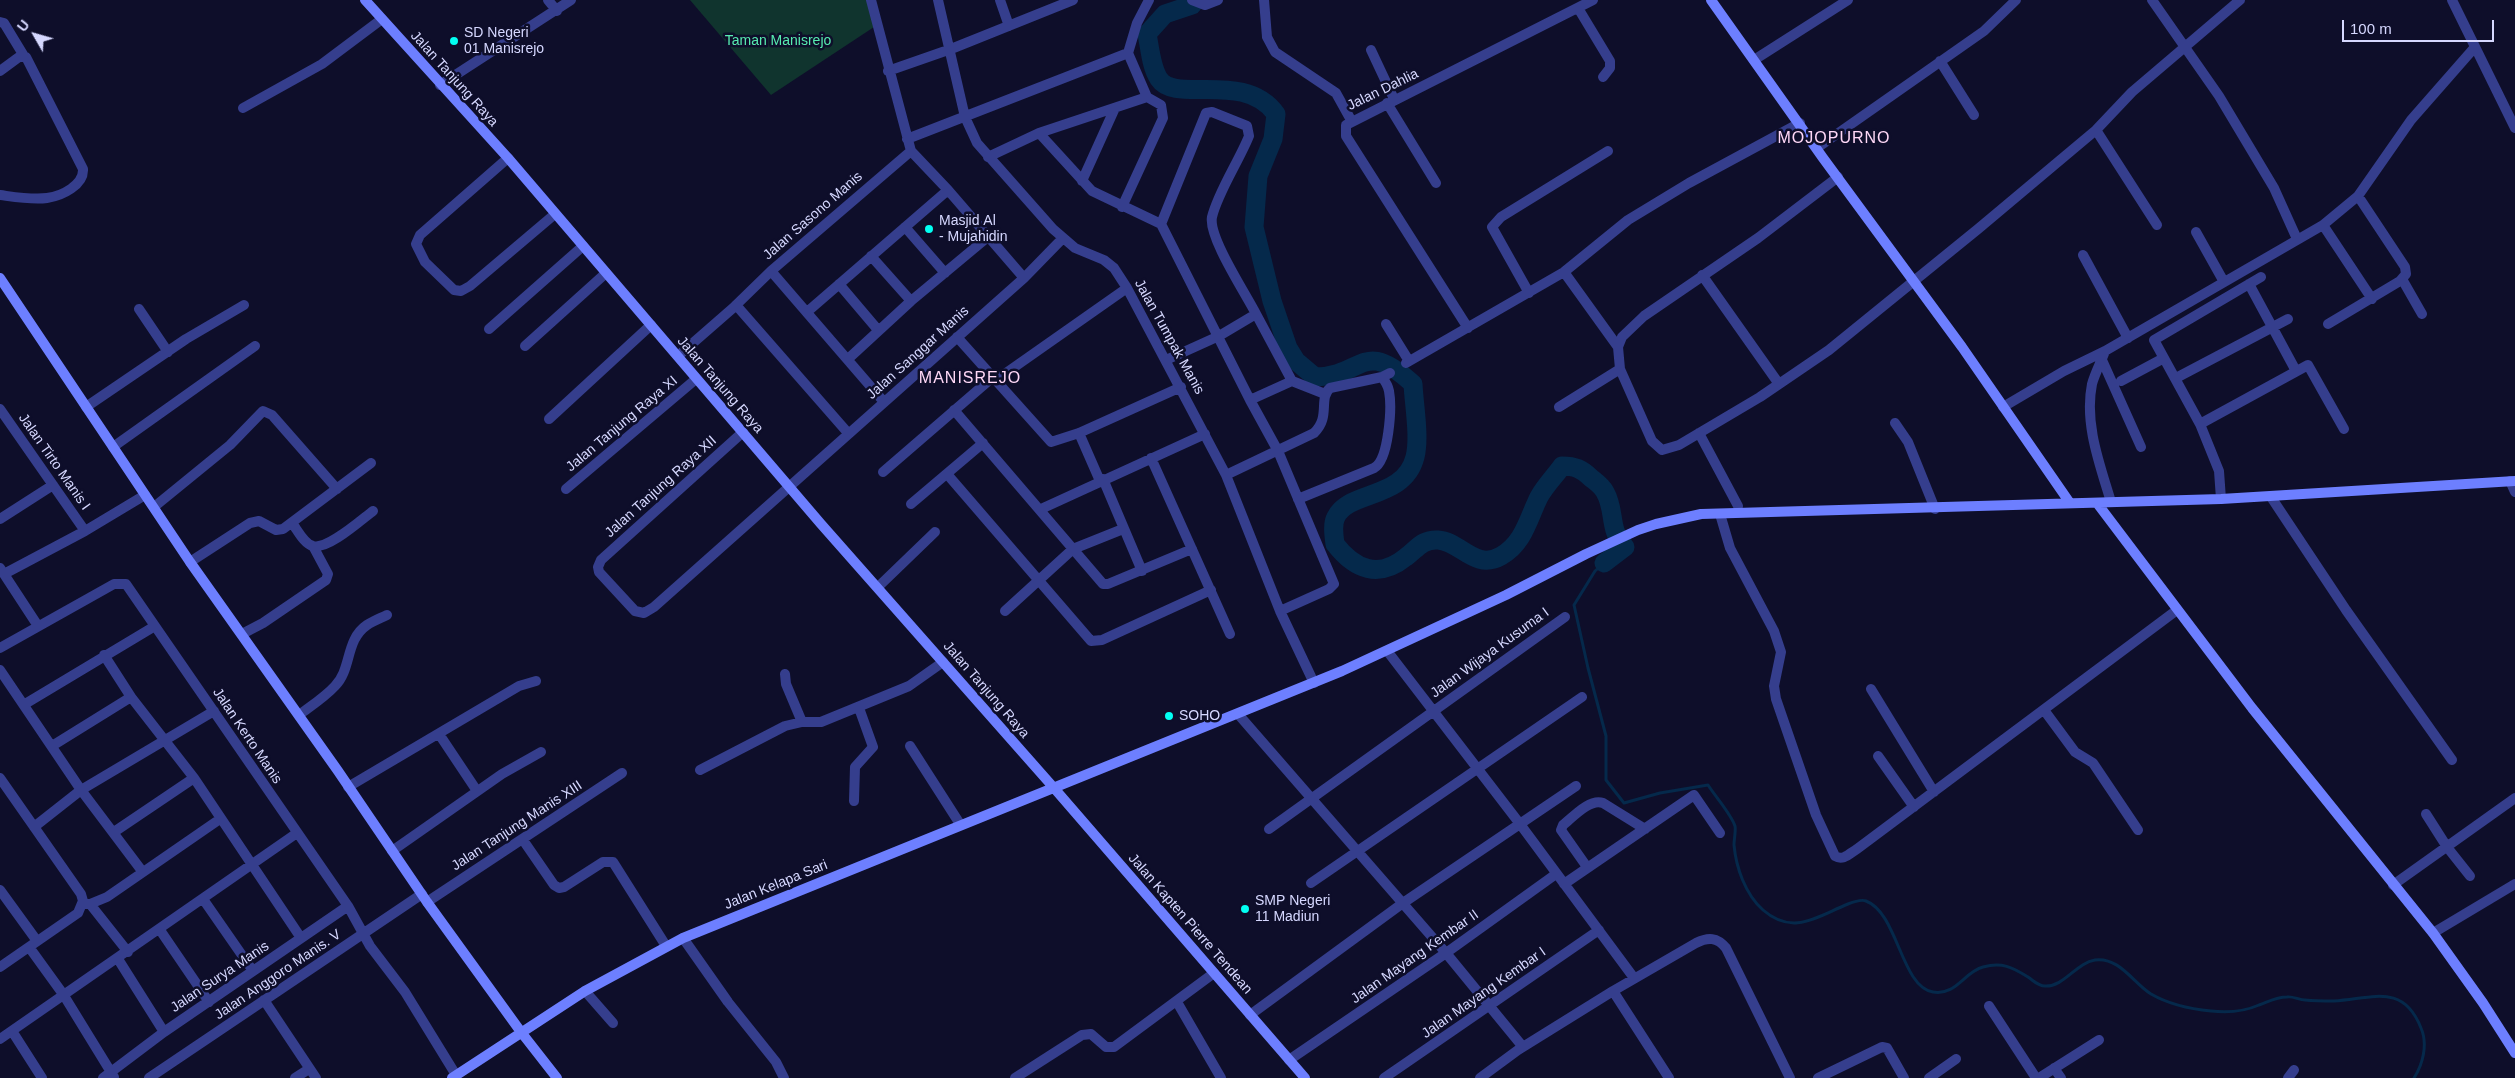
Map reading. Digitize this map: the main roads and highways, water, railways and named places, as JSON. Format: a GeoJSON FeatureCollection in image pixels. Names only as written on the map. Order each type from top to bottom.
{"type":"FeatureCollection","features":[{"type":"Feature","properties":{"kind":"main road","name":"Jalan Tanjung Raya"},"geometry":{"type":"LineString","coordinates":[[365,0],[508,158],[696,379],[1054,788]]}},
{"type":"Feature","properties":{"kind":"main road"},"geometry":{"type":"LineString","coordinates":[[1711,0],[1913,280],[2070,503]]}},
{"type":"Feature","properties":{"kind":"main road"},"geometry":{"type":"LineString","coordinates":[[0,278],[190,562],[299,715],[424,898],[520,1032],[557,1078]]}},
{"type":"Feature","properties":{"kind":"main road","name":"Jalan Kelapa Sari"},"geometry":{"type":"LineString","coordinates":[[454,1076],[585,991],[683,938],[960,824],[1054,788],[1388,652],[1638,530],[1701,514],[1935,509],[2271,497],[2513,481]]}},
{"type":"Feature","properties":{"kind":"main road"},"geometry":{"type":"LineString","coordinates":[[2097,503],[2177,610],[2432,933],[2512,1041],[2515,1053]]}},
{"type":"Feature","properties":{"kind":"main road","name":"Jalan Kapten Pierre Tendean"},"geometry":{"type":"LineString","coordinates":[[1054,788],[1305,1078]]}},
{"type":"Feature","properties":{"kind":"waterway"},"geometry":{"type":"LineString","coordinates":[[1195,0],[1192,5],[1165,14],[1147,34],[1152,63],[1159,79],[1167,86],[1180,89],[1230,90],[1247,93],[1263,101],[1276,114],[1273,139],[1258,176],[1254,227],[1272,301],[1288,348],[1296,361],[1315,377],[1331,375],[1364,362],[1373,361],[1383,363],[1396,370],[1413,384],[1417,440],[1415,457],[1409,471],[1400,481],[1389,488],[1352,502],[1343,508],[1334,523],[1335,544],[1343,553],[1359,565],[1377,569],[1396,564],[1420,545],[1432,540],[1446,542],[1475,558],[1492,560],[1509,551],[1515,544],[1525,530],[1541,493],[1562,466],[1567,466],[1575,467],[1584,472],[1599,484],[1608,499],[1616,534],[1625,547],[1604,563]]}},
{"type":"Feature","properties":{"kind":"waterway"},"geometry":{"type":"LineString","coordinates":[[1604,563],[1595,571],[1574,605],[1606,736],[1606,780],[1624,803],[1660,793],[1708,785],[1727,811],[1735,826],[1735,853],[1742,880],[1757,904],[1774,918],[1784,922],[1805,922],[1852,902],[1864,900],[1877,908],[1885,920],[1914,977],[1922,987],[1933,992],[1948,990],[1983,967],[2001,965],[2012,968],[2036,983],[2045,986],[2058,983],[2088,962],[2104,960],[2112,962],[2144,989],[2158,998],[2180,1006],[2203,1010],[2241,1011],[2283,997],[2334,1001],[2385,996],[2405,1004],[2414,1014],[2421,1028],[2424,1054],[2414,1078]]}},
{"type":"Feature","properties":{"kind":"place","name":"SD Negeri 01 Manisrejo"},"geometry":{"type":"Point","coordinates":[454,41]}},
{"type":"Feature","properties":{"kind":"place","name":"Masjid Al - Mujahidin"},"geometry":{"type":"Point","coordinates":[929,229]}},
{"type":"Feature","properties":{"kind":"place","name":"SOHO"},"geometry":{"type":"Point","coordinates":[1169,716]}},
{"type":"Feature","properties":{"kind":"place","name":"SMP Negeri 11 Madiun"},"geometry":{"type":"Point","coordinates":[1245,909]}},
{"type":"Feature","properties":{"kind":"district","name":"MOJOPURNO"},"geometry":{"type":"Point","coordinates":[1834,139]}},
{"type":"Feature","properties":{"kind":"district","name":"MANISREJO"},"geometry":{"type":"Point","coordinates":[970,379]}},
{"type":"Feature","properties":{"kind":"park label","name":"Taman Manisrejo"},"geometry":{"type":"Point","coordinates":[778,41]}}]}
